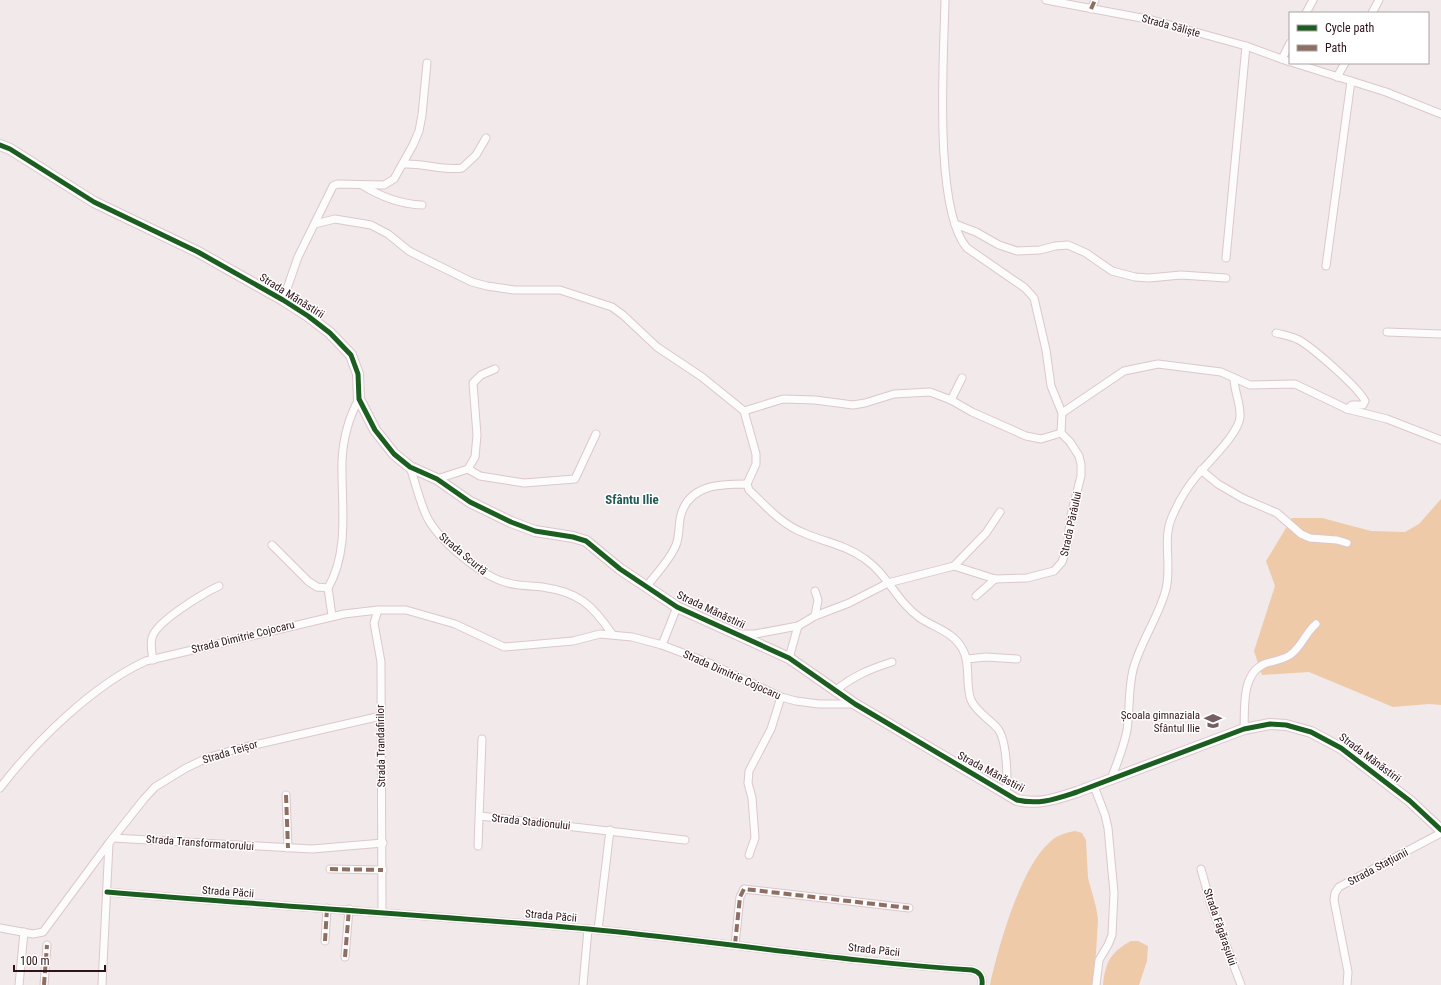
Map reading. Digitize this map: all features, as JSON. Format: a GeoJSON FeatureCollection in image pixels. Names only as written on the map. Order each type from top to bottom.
{"type":"FeatureCollection","features":[{"type":"Feature","properties":{"kind":"street"},"geometry":{"type":"LineString","coordinates":[[744,411],[783,399],[815,400],[853,405],[894,394],[930,392],[951,400],[1016,432],[1040,439],[1061,433],[1062,413],[1051,386],[1046,350],[1034,298],[1025,288],[967,248],[963,244],[955,224],[948,195],[945,161],[943,91],[945,0]]}},
{"type":"Feature","properties":{"kind":"street","name":"Strada Săliște"},"geometry":{"type":"LineString","coordinates":[[1048,0],[1152,20],[1246,46],[1289,62]]}},
{"type":"Feature","properties":{"kind":"street"},"geometry":{"type":"LineString","coordinates":[[1091,9],[1095,0]]}},
{"type":"Feature","properties":{"kind":"street"},"geometry":{"type":"LineString","coordinates":[[1307,12],[1313,0]]}},
{"type":"Feature","properties":{"kind":"street"},"geometry":{"type":"LineString","coordinates":[[1373,12],[1379,0]]}},
{"type":"Feature","properties":{"kind":"street"},"geometry":{"type":"LineString","coordinates":[[1282,59],[1289,45]]}},
{"type":"Feature","properties":{"kind":"street"},"geometry":{"type":"LineString","coordinates":[[1226,258],[1246,46]]}},
{"type":"Feature","properties":{"kind":"street"},"geometry":{"type":"LineString","coordinates":[[283,300],[298,257],[333,186],[337,184],[384,185],[390,183],[404,164],[414,145],[420,126],[427,63]]}},
{"type":"Feature","properties":{"kind":"street"},"geometry":{"type":"LineString","coordinates":[[1297,64],[1351,81],[1441,114]]}},
{"type":"Feature","properties":{"kind":"street"},"geometry":{"type":"LineString","coordinates":[[1337,77],[1344,64]]}},
{"type":"Feature","properties":{"kind":"street"},"geometry":{"type":"LineString","coordinates":[[1326,266],[1351,81]]}},
{"type":"Feature","properties":{"kind":"street"},"geometry":{"type":"LineString","coordinates":[[404,164],[462,168],[476,155],[486,138]]}},
{"type":"Feature","properties":{"kind":"street","name":"Strada Mănăstirii"},"geometry":{"type":"LineString","coordinates":[[0,145],[10,149],[94,202],[198,252],[283,300],[308,316],[330,333],[351,355],[358,374],[359,399],[347,430],[342,459],[344,508],[340,554],[336,570],[328,588]]}},
{"type":"Feature","properties":{"kind":"street"},"geometry":{"type":"LineString","coordinates":[[362,184],[376,193],[398,202],[422,205]]}},
{"type":"Feature","properties":{"kind":"street"},"geometry":{"type":"LineString","coordinates":[[315,224],[335,219],[371,225],[388,234],[409,250],[432,263],[472,282],[514,290],[560,290],[604,304],[623,315],[657,347],[702,377],[744,411],[756,454],[756,464],[747,484],[749,490],[784,523],[803,533],[855,552],[879,569],[907,608],[920,618],[953,637],[959,644],[967,659],[969,693],[972,701],[978,710],[999,730],[1002,740],[1007,777],[1006,794]]}},
{"type":"Feature","properties":{"kind":"street"},"geometry":{"type":"LineString","coordinates":[[955,224],[976,232],[999,245],[1017,250],[1040,250],[1061,244],[1068,245],[1086,254],[1112,271],[1135,277],[1150,278],[1181,275],[1226,278]]}},
{"type":"Feature","properties":{"kind":"street"},"geometry":{"type":"LineString","coordinates":[[1276,332],[1290,336],[1307,345],[1357,390],[1365,403],[1363,405],[1352,405],[1347,409]]}},
{"type":"Feature","properties":{"kind":"street"},"geometry":{"type":"LineString","coordinates":[[1387,332],[1441,334]]}},
{"type":"Feature","properties":{"kind":"street"},"geometry":{"type":"LineString","coordinates":[[1062,413],[1124,371],[1146,365],[1158,364],[1221,372],[1250,385],[1296,384],[1347,409],[1387,419],[1441,440]]}},
{"type":"Feature","properties":{"kind":"street"},"geometry":{"type":"LineString","coordinates":[[437,479],[468,469],[475,457],[477,435],[472,388],[473,383],[481,375],[495,370]]}},
{"type":"Feature","properties":{"kind":"street"},"geometry":{"type":"LineString","coordinates":[[951,400],[962,378]]}},
{"type":"Feature","properties":{"kind":"street"},"geometry":{"type":"LineString","coordinates":[[1111,779],[1125,743],[1128,719],[1128,693],[1133,668],[1167,588],[1167,549],[1171,518],[1183,496],[1201,470],[1215,456],[1238,424],[1240,417],[1234,378]]}},
{"type":"Feature","properties":{"kind":"street","name":"Strada Mănăstirii"},"geometry":{"type":"LineString","coordinates":[[359,399],[379,437],[394,454],[410,467],[437,479],[470,502],[511,522],[536,531],[573,537],[586,542],[620,569],[677,607],[789,658],[855,704],[1017,800],[1040,803],[1094,786],[1244,729],[1270,724],[1286,725],[1300,728],[1323,737],[1350,754],[1410,801],[1441,830]]}},
{"type":"Feature","properties":{"kind":"street","name":"Strada Pârâului"},"geometry":{"type":"LineString","coordinates":[[954,566],[995,579],[1027,578],[1054,571],[1062,562],[1067,547],[1071,515],[1078,488],[1081,464],[1075,448],[1061,433]]}},
{"type":"Feature","properties":{"kind":"street"},"geometry":{"type":"LineString","coordinates":[[468,469],[480,476],[524,483],[575,479],[596,434]]}},
{"type":"Feature","properties":{"kind":"street","name":"Strada Scurtă"},"geometry":{"type":"LineString","coordinates":[[410,467],[428,520],[439,534],[459,552],[492,577],[508,583],[557,589],[586,601],[595,610],[612,634]]}},
{"type":"Feature","properties":{"kind":"street"},"geometry":{"type":"LineString","coordinates":[[1201,470],[1218,484],[1242,498],[1277,513],[1301,534],[1310,538],[1337,540],[1347,543]]}},
{"type":"Feature","properties":{"kind":"street"},"geometry":{"type":"LineString","coordinates":[[646,587],[674,550],[680,532],[680,516],[689,500],[709,486],[717,484],[747,484]]}},
{"type":"Feature","properties":{"kind":"street"},"geometry":{"type":"LineString","coordinates":[[739,634],[755,634],[798,626],[815,616],[849,603],[888,582],[954,566],[986,532],[1000,512]]}},
{"type":"Feature","properties":{"kind":"street"},"geometry":{"type":"LineString","coordinates":[[272,545],[308,581],[317,587],[328,588],[332,616]]}},
{"type":"Feature","properties":{"kind":"street"},"geometry":{"type":"LineString","coordinates":[[976,596],[995,579]]}},
{"type":"Feature","properties":{"kind":"street"},"geometry":{"type":"LineString","coordinates":[[153,660],[152,637],[156,630],[175,613],[205,592],[219,586]]}},
{"type":"Feature","properties":{"kind":"street"},"geometry":{"type":"LineString","coordinates":[[815,591],[818,600],[815,616]]}},
{"type":"Feature","properties":{"kind":"street"},"geometry":{"type":"LineString","coordinates":[[662,645],[677,607]]}},
{"type":"Feature","properties":{"kind":"street","name":"Strada Trandafirilor"},"geometry":{"type":"LineString","coordinates":[[374,623],[378,610]]}},
{"type":"Feature","properties":{"kind":"street","name":"Strada Dimitrie Cojocaru"},"geometry":{"type":"LineString","coordinates":[[0,788],[34,748],[81,704],[129,669],[153,660],[332,616],[366,611],[406,610],[426,615],[455,624],[504,646],[573,641],[600,634],[612,634],[662,645],[731,673],[781,697],[811,703],[855,704]]}},
{"type":"Feature","properties":{"kind":"street","name":"Strada Trandafirilor"},"geometry":{"type":"LineString","coordinates":[[366,611],[374,623],[381,662],[380,716],[383,843],[382,911]]}},
{"type":"Feature","properties":{"kind":"street"},"geometry":{"type":"LineString","coordinates":[[1244,729],[1247,685],[1253,673],[1259,667],[1288,657],[1294,653],[1316,624]]}},
{"type":"Feature","properties":{"kind":"street"},"geometry":{"type":"LineString","coordinates":[[789,658],[798,626]]}},
{"type":"Feature","properties":{"kind":"street"},"geometry":{"type":"LineString","coordinates":[[967,659],[986,657],[1017,659]]}},
{"type":"Feature","properties":{"kind":"street"},"geometry":{"type":"LineString","coordinates":[[835,691],[847,681],[864,671],[892,662]]}},
{"type":"Feature","properties":{"kind":"street"},"geometry":{"type":"LineString","coordinates":[[749,855],[755,838],[752,798],[748,783],[749,771],[771,729],[781,697]]}},
{"type":"Feature","properties":{"kind":"street","name":"Strada Teișor"},"geometry":{"type":"LineString","coordinates":[[0,928],[38,934],[43,932],[111,840],[155,788],[182,771],[207,758],[233,750],[294,734],[380,716]]}},
{"type":"Feature","properties":{"kind":"street","name":"Strada Stadionului"},"geometry":{"type":"LineString","coordinates":[[482,739],[480,816],[610,830],[685,840]]}},
{"type":"Feature","properties":{"kind":"street"},"geometry":{"type":"LineString","coordinates":[[1094,786],[1105,815],[1108,828],[1114,893],[1112,935],[1099,960],[1096,985]]}},
{"type":"Feature","properties":{"kind":"street"},"geometry":{"type":"LineString","coordinates":[[286,795],[288,848]]}},
{"type":"Feature","properties":{"kind":"street"},"geometry":{"type":"LineString","coordinates":[[478,846],[480,816]]}},
{"type":"Feature","properties":{"kind":"street"},"geometry":{"type":"LineString","coordinates":[[598,930],[610,830]]}},
{"type":"Feature","properties":{"kind":"street","name":"Strada Stațiunii"},"geometry":{"type":"LineString","coordinates":[[1347,985],[1348,972],[1334,900],[1335,893],[1339,887],[1441,834]]}},
{"type":"Feature","properties":{"kind":"street"},"geometry":{"type":"LineString","coordinates":[[102,985],[111,840]]}},
{"type":"Feature","properties":{"kind":"street","name":"Strada Transformatorului"},"geometry":{"type":"LineString","coordinates":[[111,840],[329,849],[383,843]]}},
{"type":"Feature","properties":{"kind":"street"},"geometry":{"type":"LineString","coordinates":[[330,869],[383,870]]}},
{"type":"Feature","properties":{"kind":"street","name":"Strada Făgărașului"},"geometry":{"type":"LineString","coordinates":[[1201,869],[1211,905],[1241,985]]}},
{"type":"Feature","properties":{"kind":"street"},"geometry":{"type":"LineString","coordinates":[[735,944],[740,897],[744,889],[909,908]]}},
{"type":"Feature","properties":{"kind":"street","name":"Strada Păcii"},"geometry":{"type":"LineString","coordinates":[[107,892],[238,903],[382,911],[588,929],[735,944],[972,970],[978,972],[982,976],[982,985]]}},
{"type":"Feature","properties":{"kind":"street"},"geometry":{"type":"LineString","coordinates":[[325,941],[327,908]]}},
{"type":"Feature","properties":{"kind":"street"},"geometry":{"type":"LineString","coordinates":[[345,957],[348,909]]}},
{"type":"Feature","properties":{"kind":"street"},"geometry":{"type":"LineString","coordinates":[[583,985],[588,929]]}},
{"type":"Feature","properties":{"kind":"street"},"geometry":{"type":"LineString","coordinates":[[19,985],[24,932]]}},
{"type":"Feature","properties":{"kind":"street"},"geometry":{"type":"LineString","coordinates":[[44,985],[47,945]]}},
{"type":"Feature","properties":{"kind":"shaded area"},"geometry":{"type":"Polygon","coordinates":[[[1441,499],[1441,705],[1429,704],[1393,707],[1309,672],[1262,675],[1254,651],[1275,586],[1266,561],[1292,518],[1322,518],[1371,531],[1405,532],[1419,524],[1441,499]]]}},
{"type":"Feature","properties":{"kind":"shaded area"},"geometry":{"type":"Polygon","coordinates":[[[1075,831],[1082,833],[1086,840],[1088,878],[1098,920],[1094,985],[990,985],[1012,909],[1020,888],[1030,869],[1039,854],[1055,838],[1075,831]]]}},
{"type":"Feature","properties":{"kind":"shaded area"},"geometry":{"type":"Polygon","coordinates":[[[1131,941],[1138,941],[1148,946],[1147,961],[1139,985],[1103,985],[1105,970],[1110,958],[1118,949],[1131,941]]]}},
{"type":"Feature","properties":{"kind":"marked path"},"geometry":{"type":"LineString","coordinates":[[1091,9],[1095,0]]}},
{"type":"Feature","properties":{"kind":"marked path"},"geometry":{"type":"LineString","coordinates":[[286,795],[288,848]]}},
{"type":"Feature","properties":{"kind":"marked path"},"geometry":{"type":"LineString","coordinates":[[330,869],[383,870]]}},
{"type":"Feature","properties":{"kind":"marked path"},"geometry":{"type":"LineString","coordinates":[[735,944],[740,897],[744,889],[909,908]]}},
{"type":"Feature","properties":{"kind":"marked path"},"geometry":{"type":"LineString","coordinates":[[325,941],[327,908]]}},
{"type":"Feature","properties":{"kind":"marked path"},"geometry":{"type":"LineString","coordinates":[[345,957],[349,909]]}},
{"type":"Feature","properties":{"kind":"marked path"},"geometry":{"type":"LineString","coordinates":[[44,985],[47,945]]}},
{"type":"Feature","properties":{"kind":"cycle path"},"geometry":{"type":"LineString","coordinates":[[0,145],[10,149],[94,202],[198,252],[283,300],[308,316],[330,333],[351,355],[358,374],[359,399],[375,430],[394,454],[410,467],[437,479],[470,502],[511,522],[535,531],[573,537],[586,541],[620,569],[677,607],[789,658],[855,704],[1017,800],[1040,802],[1054,799],[1077,792],[1244,729],[1270,724],[1286,725],[1311,732],[1341,748],[1410,801],[1441,830]]}},
{"type":"Feature","properties":{"kind":"cycle path"},"geometry":{"type":"LineString","coordinates":[[107,892],[598,930],[878,962],[972,970],[980,975],[982,985]]}},
{"type":"Feature","properties":{"kind":"place","name":"Școala gimnaziala Sfântul Ilie"},"geometry":{"type":"Point","coordinates":[1213,721]}},
{"type":"Feature","properties":{"kind":"district","name":"Sfântu Ilie"},"geometry":{"type":"Point","coordinates":[632,499]}}]}
